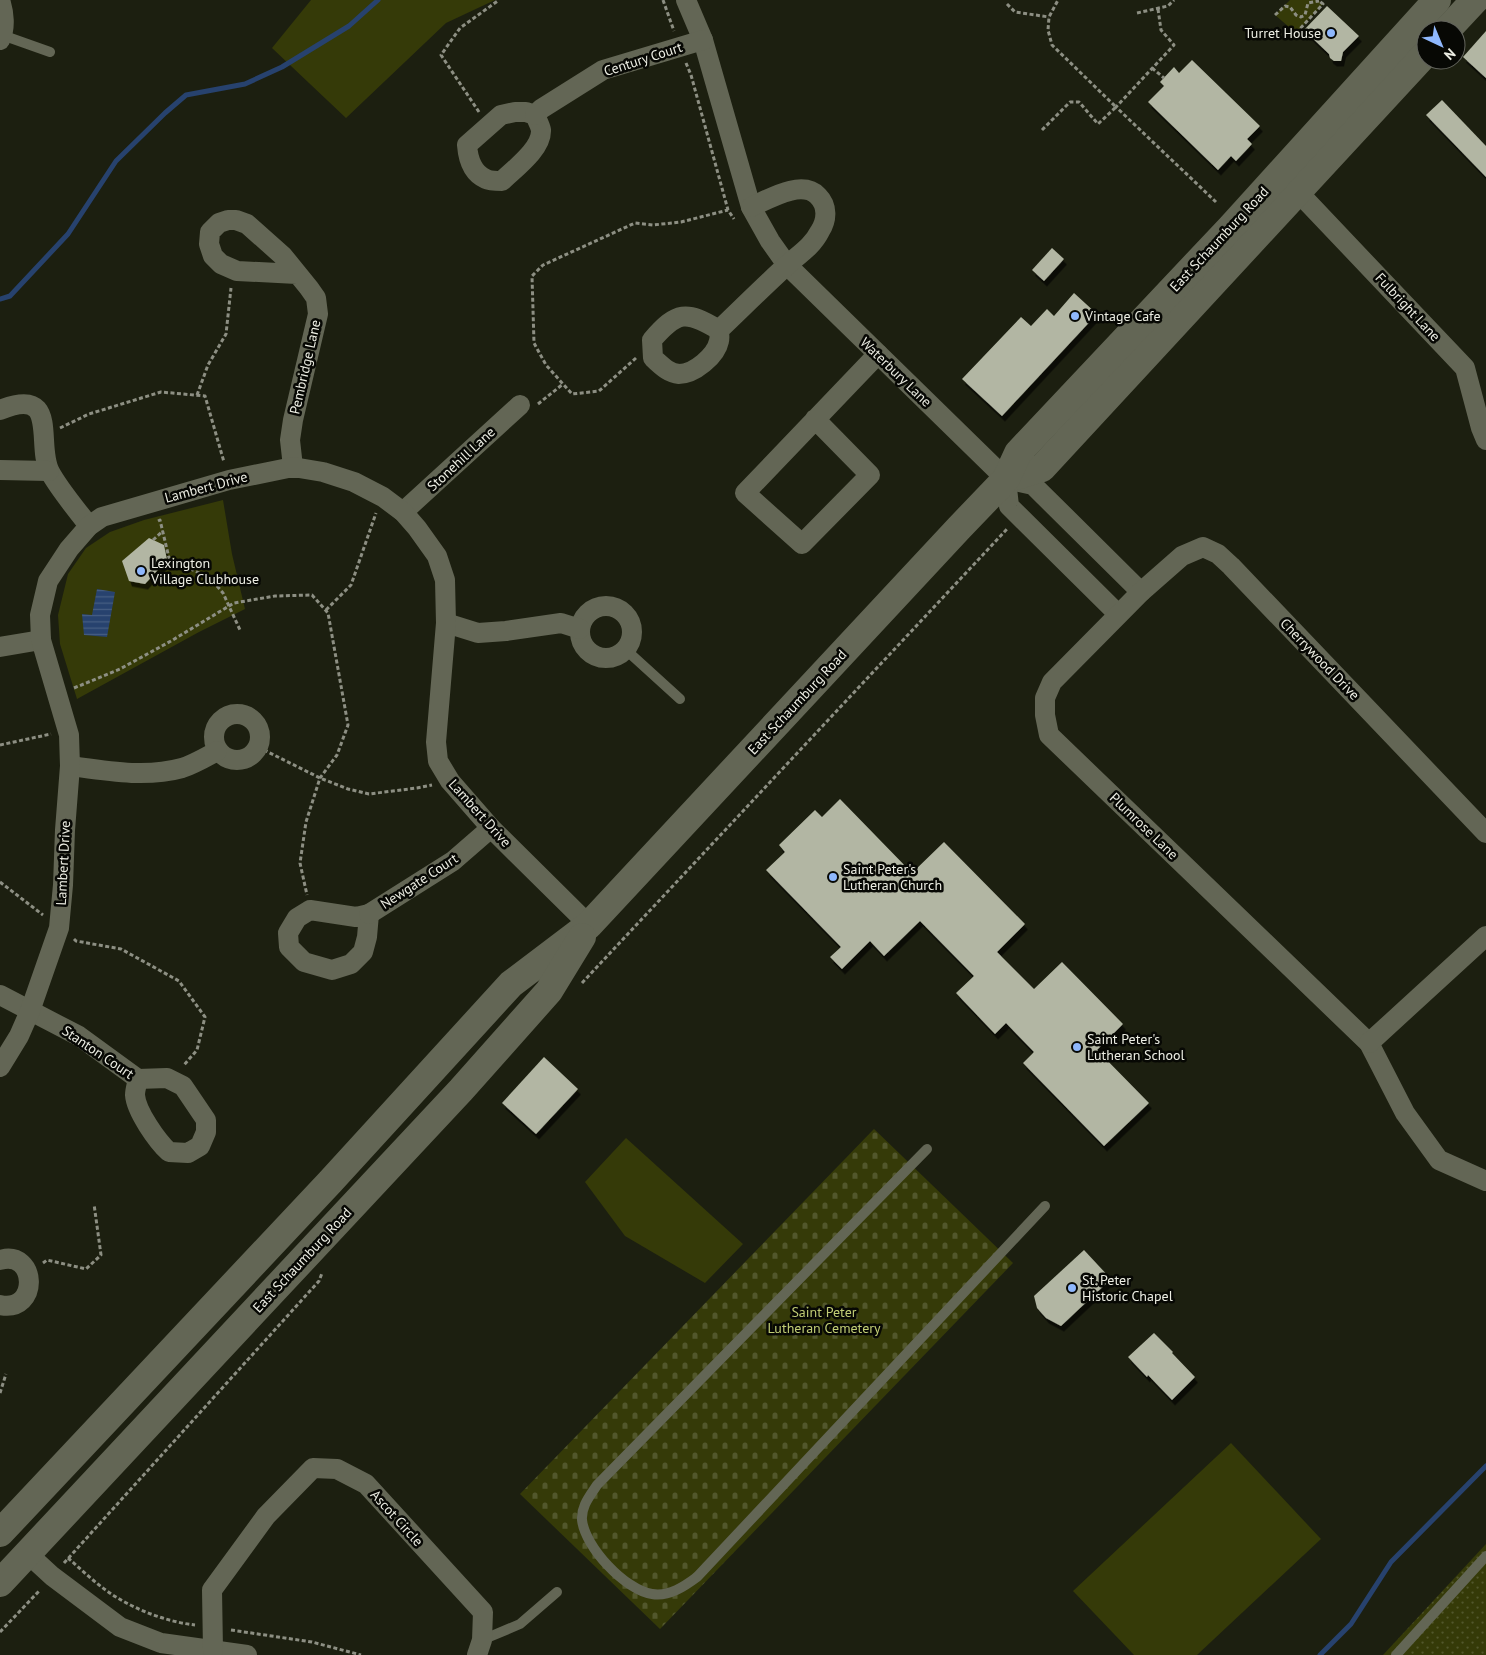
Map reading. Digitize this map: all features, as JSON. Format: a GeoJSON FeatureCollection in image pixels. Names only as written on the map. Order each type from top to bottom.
{"type":"FeatureCollection","features":[{"type":"Feature","properties":{"kind":"main road","name":"East Schaumburg Road"},"geometry":{"type":"LineString","coordinates":[[1,1530],[323,1189],[511,984],[589,925],[1006,479],[1018,453],[1231,227],[1436,0]]}},
{"type":"Feature","properties":{"kind":"main road"},"geometry":{"type":"LineString","coordinates":[[1456,20],[1475,0]]}},
{"type":"Feature","properties":{"kind":"main road","name":"East Schaumburg Road"},"geometry":{"type":"LineString","coordinates":[[1006,479],[1042,468],[1416,64]]}},
{"type":"Feature","properties":{"kind":"main road","name":"East Schaumburg Road"},"geometry":{"type":"LineString","coordinates":[[0,1583],[27,1552],[147,1428],[461,1090],[549,991],[589,925]]}},
{"type":"Feature","properties":{"kind":"main road"},"geometry":{"type":"LineString","coordinates":[[1,1530],[27,1552]]}},
{"type":"Feature","properties":{"kind":"street"},"geometry":{"type":"LineString","coordinates":[[0,0],[4,12],[1,37]]}},
{"type":"Feature","properties":{"kind":"street","name":"Waterbury Lane"},"geometry":{"type":"LineString","coordinates":[[686,0],[703,40],[751,207],[770,241],[787,265],[1006,479]]}},
{"type":"Feature","properties":{"kind":"street","name":"Century Court"},"geometry":{"type":"LineString","coordinates":[[535,115],[541,109],[603,70],[703,40]]}},
{"type":"Feature","properties":{"kind":"street"},"geometry":{"type":"LineString","coordinates":[[526,112],[535,115],[541,130],[534,150],[502,181],[486,180],[476,172],[468,158],[467,145],[491,122],[501,115],[526,112]]}},
{"type":"Feature","properties":{"kind":"street"},"geometry":{"type":"LineString","coordinates":[[719,330],[690,316],[678,316],[667,323],[652,340],[653,358],[666,370],[678,374],[692,372],[703,364],[719,342],[719,330],[787,265],[810,246],[821,230],[826,216],[825,204],[817,194],[806,189],[790,190],[751,207]]}},
{"type":"Feature","properties":{"kind":"street","name":"Fulbright Lane"},"geometry":{"type":"LineString","coordinates":[[1298,192],[1465,368],[1480,428],[1486,440]]}},
{"type":"Feature","properties":{"kind":"street","name":"Pembridge Lane"},"geometry":{"type":"LineString","coordinates":[[293,467],[290,440],[318,314],[316,298],[283,256],[247,224],[236,220],[228,220],[219,223],[210,232],[209,244],[213,256],[221,264],[237,271],[297,274]]}},
{"type":"Feature","properties":{"kind":"street"},"geometry":{"type":"LineString","coordinates":[[815,419],[870,475],[802,544],[745,493],[815,419],[878,354]]}},
{"type":"Feature","properties":{"kind":"street"},"geometry":{"type":"LineString","coordinates":[[0,410],[13,404],[32,406],[38,410],[42,418],[49,471],[89,526]]}},
{"type":"Feature","properties":{"kind":"street","name":"Stonehill Lane"},"geometry":{"type":"LineString","coordinates":[[403,512],[520,405]]}},
{"type":"Feature","properties":{"kind":"street","name":"Lambert Drive"},"geometry":{"type":"LineString","coordinates":[[0,1068],[19,1036],[30,1011],[59,928],[70,766],[69,735],[41,640],[40,615],[48,581],[69,549],[89,526],[102,517],[229,480],[293,467],[323,472],[354,482],[383,497],[403,512],[417,528],[437,556],[445,580],[446,623],[436,742],[438,761],[450,781],[491,828],[589,925]]}},
{"type":"Feature","properties":{"kind":"street"},"geometry":{"type":"LineString","coordinates":[[0,470],[49,471]]}},
{"type":"Feature","properties":{"kind":"street"},"geometry":{"type":"LineString","coordinates":[[1118,614],[1009,506],[1006,479],[1033,485],[1142,592]]}},
{"type":"Feature","properties":{"kind":"street","name":"Cherrywood Drive"},"geometry":{"type":"LineString","coordinates":[[1142,592],[1182,556],[1203,547],[1218,554],[1486,833]]}},
{"type":"Feature","properties":{"kind":"street","name":"Plumrose Lane"},"geometry":{"type":"LineString","coordinates":[[1142,592],[1052,682],[1045,698],[1045,715],[1049,735],[1369,1044],[1405,1113],[1439,1160],[1486,1181]]}},
{"type":"Feature","properties":{"kind":"street"},"geometry":{"type":"LineString","coordinates":[[612,606],[620,610],[627,616],[631,624],[632,633],[625,649],[612,657],[596,656],[588,651],[580,637],[582,620],[595,608],[612,606]]}},
{"type":"Feature","properties":{"kind":"street"},"geometry":{"type":"LineString","coordinates":[[446,623],[478,633],[561,623],[580,629]]}},
{"type":"Feature","properties":{"kind":"street"},"geometry":{"type":"LineString","coordinates":[[0,647],[41,640]]}},
{"type":"Feature","properties":{"kind":"street"},"geometry":{"type":"LineString","coordinates":[[231,714],[246,716],[257,725],[260,732],[258,747],[254,753],[242,760],[228,760],[217,751],[213,737],[214,729],[224,718],[231,714]]}},
{"type":"Feature","properties":{"kind":"street"},"geometry":{"type":"LineString","coordinates":[[70,766],[112,772],[148,773],[183,768],[217,751]]}},
{"type":"Feature","properties":{"kind":"street","name":"Newgate Court"},"geometry":{"type":"LineString","coordinates":[[369,914],[367,937],[363,952],[351,964],[332,970],[304,962],[289,947],[288,934],[297,918],[310,910],[356,917],[369,914],[453,861],[491,828]]}},
{"type":"Feature","properties":{"kind":"street"},"geometry":{"type":"LineString","coordinates":[[1369,1044],[1486,936]]}},
{"type":"Feature","properties":{"kind":"street","name":"Stanton Court"},"geometry":{"type":"LineString","coordinates":[[0,995],[79,1036],[138,1080],[167,1078],[183,1086],[206,1120],[206,1132],[200,1146],[188,1153],[168,1152],[137,1106],[135,1094],[138,1080]]}},
{"type":"Feature","properties":{"kind":"street"},"geometry":{"type":"LineString","coordinates":[[0,1305],[14,1305],[20,1301],[26,1296],[30,1281],[24,1267],[18,1262],[1,1256]]}},
{"type":"Feature","properties":{"kind":"street","name":"Ascot Circle"},"geometry":{"type":"LineString","coordinates":[[213,1650],[212,1590],[266,1516],[313,1468],[337,1468],[366,1484],[483,1612],[480,1647]]}},
{"type":"Feature","properties":{"kind":"street"},"geometry":{"type":"LineString","coordinates":[[27,1552],[52,1576],[120,1627],[162,1643],[247,1655]]}},
{"type":"Feature","properties":{"kind":"lane"},"geometry":{"type":"LineString","coordinates":[[1,37],[50,52]]}},
{"type":"Feature","properties":{"kind":"lane"},"geometry":{"type":"LineString","coordinates":[[625,649],[680,699]]}},
{"type":"Feature","properties":{"kind":"lane"},"geometry":{"type":"LineString","coordinates":[[927,1149],[597,1485],[584,1503],[582,1518],[586,1532],[597,1551],[624,1581],[638,1590],[653,1595],[668,1593],[684,1587],[698,1577],[1045,1206]]}},
{"type":"Feature","properties":{"kind":"lane"},"geometry":{"type":"LineString","coordinates":[[1396,1655],[1486,1556]]}},
{"type":"Feature","properties":{"kind":"lane"},"geometry":{"type":"LineString","coordinates":[[480,1647],[520,1624],[557,1592]]}},
{"type":"Feature","properties":{"kind":"path"},"geometry":{"type":"LineString","coordinates":[[491,122],[481,114],[440,55],[460,28],[499,0]]}},
{"type":"Feature","properties":{"kind":"path"},"geometry":{"type":"LineString","coordinates":[[1058,0],[1050,17],[1048,30],[1052,45],[1216,202]]}},
{"type":"Feature","properties":{"kind":"path"},"geometry":{"type":"LineString","coordinates":[[1137,13],[1168,6],[1174,0]]}},
{"type":"Feature","properties":{"kind":"path"},"geometry":{"type":"LineString","coordinates":[[1275,15],[1285,6],[1290,7],[1296,15],[1301,17],[1304,15],[1308,3],[1319,0],[1323,4],[1296,33]]}},
{"type":"Feature","properties":{"kind":"path"},"geometry":{"type":"LineString","coordinates":[[1006,4],[1015,12],[1050,17]]}},
{"type":"Feature","properties":{"kind":"path"},"geometry":{"type":"LineString","coordinates":[[1042,130],[1070,102],[1079,102],[1098,124],[1116,106],[1174,45],[1161,30],[1158,9]]}},
{"type":"Feature","properties":{"kind":"path"},"geometry":{"type":"LineString","coordinates":[[1152,68],[1164,78]]}},
{"type":"Feature","properties":{"kind":"path"},"geometry":{"type":"LineString","coordinates":[[653,358],[638,356],[599,392],[572,394],[546,365],[534,343],[532,276],[543,265],[635,223],[653,225],[681,222],[728,210]]}},
{"type":"Feature","properties":{"kind":"path"},"geometry":{"type":"LineString","coordinates":[[197,396],[208,365],[226,334],[232,280],[237,271]]}},
{"type":"Feature","properties":{"kind":"path"},"geometry":{"type":"LineString","coordinates":[[520,405],[536,406],[563,384]]}},
{"type":"Feature","properties":{"kind":"path"},"geometry":{"type":"LineString","coordinates":[[44,434],[67,426],[89,414],[161,392],[205,396],[229,480]]}},
{"type":"Feature","properties":{"kind":"path"},"geometry":{"type":"LineString","coordinates":[[326,610],[351,586],[375,514],[383,497]]}},
{"type":"Feature","properties":{"kind":"path"},"geometry":{"type":"LineString","coordinates":[[150,502],[155,521],[160,520],[169,558],[211,579],[223,593],[240,630]]}},
{"type":"Feature","properties":{"kind":"path"},"geometry":{"type":"LineString","coordinates":[[579,986],[1019,516]]}},
{"type":"Feature","properties":{"kind":"path"},"geometry":{"type":"LineString","coordinates":[[153,540],[163,531]]}},
{"type":"Feature","properties":{"kind":"path"},"geometry":{"type":"LineString","coordinates":[[56,693],[81,685],[120,668],[171,641],[234,603],[275,596],[312,595],[328,613],[348,725],[337,755],[320,778],[306,822],[300,863],[310,910]]}},
{"type":"Feature","properties":{"kind":"path"},"geometry":{"type":"LineString","coordinates":[[0,745],[49,734],[69,735]]}},
{"type":"Feature","properties":{"kind":"path"},"geometry":{"type":"LineString","coordinates":[[258,747],[320,778],[348,789],[369,794],[417,788],[450,781]]}},
{"type":"Feature","properties":{"kind":"path"},"geometry":{"type":"LineString","coordinates":[[0,882],[76,941],[121,949],[179,981],[205,1017],[197,1050],[172,1080]]}},
{"type":"Feature","properties":{"kind":"path"},"geometry":{"type":"LineString","coordinates":[[28,1273],[47,1260],[86,1269],[101,1255],[94,1204]]}},
{"type":"Feature","properties":{"kind":"path"},"geometry":{"type":"LineString","coordinates":[[325,1265],[319,1281],[68,1558],[116,1598],[168,1619],[181,1623],[312,1642],[361,1655]]}},
{"type":"Feature","properties":{"kind":"path"},"geometry":{"type":"LineString","coordinates":[[0,1393],[6,1374]]}},
{"type":"Feature","properties":{"kind":"path"},"geometry":{"type":"LineString","coordinates":[[0,1632],[38,1592]]}},
{"type":"Feature","properties":{"kind":"green space"},"geometry":{"type":"Polygon","coordinates":[[[311,0],[495,0],[446,23],[346,118],[272,48],[311,0]]]}},
{"type":"Feature","properties":{"kind":"green space"},"geometry":{"type":"Polygon","coordinates":[[[1290,0],[1318,0],[1323,4],[1296,33],[1275,15],[1290,0]]]}},
{"type":"Feature","properties":{"kind":"green space"},"geometry":{"type":"Polygon","coordinates":[[[223,500],[232,554],[245,609],[77,699],[60,644],[58,615],[68,574],[86,548],[110,532],[144,520],[223,500]]]}},
{"type":"Feature","properties":{"kind":"green space","name":"Saint Peter Lutheran Cemetery"},"geometry":{"type":"Polygon","coordinates":[[[874,1129],[1013,1263],[660,1629],[520,1494],[874,1129]]]}},
{"type":"Feature","properties":{"kind":"green space"},"geometry":{"type":"Polygon","coordinates":[[[626,1138],[743,1244],[705,1283],[625,1236],[585,1182],[626,1138]]]}},
{"type":"Feature","properties":{"kind":"green space"},"geometry":{"type":"Polygon","coordinates":[[[1231,1443],[1321,1539],[1197,1655],[1134,1655],[1073,1591],[1231,1443]]]}},
{"type":"Feature","properties":{"kind":"green space"},"geometry":{"type":"Polygon","coordinates":[[[1486,1544],[1486,1655],[1383,1655],[1486,1544]]]}},
{"type":"Feature","properties":{"kind":"water"},"geometry":{"type":"Polygon","coordinates":[[[97,589],[115,592],[107,637],[84,635],[82,614],[92,615],[97,589]]]}},
{"type":"Feature","properties":{"kind":"building","name":"Turret House"},"geometry":{"type":"Polygon","coordinates":[[[1327,6],[1359,36],[1343,52],[1341,61],[1334,61],[1330,58],[1329,54],[1304,30],[1327,6]]]}},
{"type":"Feature","properties":{"kind":"building"},"geometry":{"type":"Polygon","coordinates":[[[1486,31],[1486,78],[1466,60],[1466,54],[1486,31]]]}},
{"type":"Feature","properties":{"kind":"building"},"geometry":{"type":"Polygon","coordinates":[[[1192,60],[1260,126],[1247,139],[1252,144],[1236,161],[1231,156],[1218,170],[1148,102],[1164,86],[1160,82],[1174,67],[1179,73],[1192,60]]]}},
{"type":"Feature","properties":{"kind":"building"},"geometry":{"type":"Polygon","coordinates":[[[1442,100],[1486,146],[1486,177],[1426,115],[1442,100]]]}},
{"type":"Feature","properties":{"kind":"building"},"geometry":{"type":"Polygon","coordinates":[[[1052,248],[1064,259],[1044,281],[1032,270],[1052,248]]]}},
{"type":"Feature","properties":{"kind":"building"},"geometry":{"type":"Polygon","coordinates":[[[1074,293],[1097,314],[1002,416],[962,379],[1021,317],[1031,326],[1047,309],[1054,316],[1074,293]]]}},
{"type":"Feature","properties":{"kind":"building","name":"Lexington Village Clubhouse"},"geometry":{"type":"Polygon","coordinates":[[[149,538],[164,545],[167,560],[145,584],[129,581],[122,561],[149,538]]]}},
{"type":"Feature","properties":{"kind":"building"},"geometry":{"type":"Polygon","coordinates":[[[840,799],[912,873],[944,842],[1025,924],[997,952],[1034,989],[1062,962],[1123,1024],[1097,1050],[1149,1103],[1104,1146],[1023,1063],[1034,1052],[1006,1023],[995,1034],[956,993],[974,976],[920,921],[884,956],[870,941],[842,969],[830,957],[841,947],[766,870],[785,852],[779,845],[815,810],[822,817],[840,799]]]}},
{"type":"Feature","properties":{"kind":"building"},"geometry":{"type":"Polygon","coordinates":[[[544,1057],[578,1089],[536,1134],[502,1103],[544,1057]]]}},
{"type":"Feature","properties":{"kind":"building","name":"St. Peter Historic Chapel"},"geometry":{"type":"Polygon","coordinates":[[[1084,1250],[1111,1279],[1061,1326],[1046,1318],[1037,1308],[1034,1296],[1084,1250]]]}},
{"type":"Feature","properties":{"kind":"building"},"geometry":{"type":"Polygon","coordinates":[[[1154,1333],[1195,1377],[1172,1400],[1128,1357],[1154,1333]]]}},
{"type":"Feature","properties":{"kind":"waterway"},"geometry":{"type":"LineString","coordinates":[[0,299],[10,296],[68,234],[116,161],[186,95],[245,84],[282,67],[349,26],[378,0]]}},
{"type":"Feature","properties":{"kind":"waterway"},"geometry":{"type":"LineString","coordinates":[[1320,1655],[1351,1624],[1391,1562],[1486,1466]]}},
{"type":"Feature","properties":{"kind":"place","name":"Turret House"},"geometry":{"type":"Point","coordinates":[1331,33]}},
{"type":"Feature","properties":{"kind":"place","name":"Vintage Cafe"},"geometry":{"type":"Point","coordinates":[1075,316]}},
{"type":"Feature","properties":{"kind":"place","name":"Lexington Village Clubhouse"},"geometry":{"type":"Point","coordinates":[141,571]}},
{"type":"Feature","properties":{"kind":"place","name":"Saint Peter's Lutheran Church"},"geometry":{"type":"Point","coordinates":[833,877]}},
{"type":"Feature","properties":{"kind":"place","name":"Saint Peter's Lutheran School"},"geometry":{"type":"Point","coordinates":[1077,1047]}},
{"type":"Feature","properties":{"kind":"place","name":"St. Peter Historic Chapel"},"geometry":{"type":"Point","coordinates":[1072,1288]}}]}
